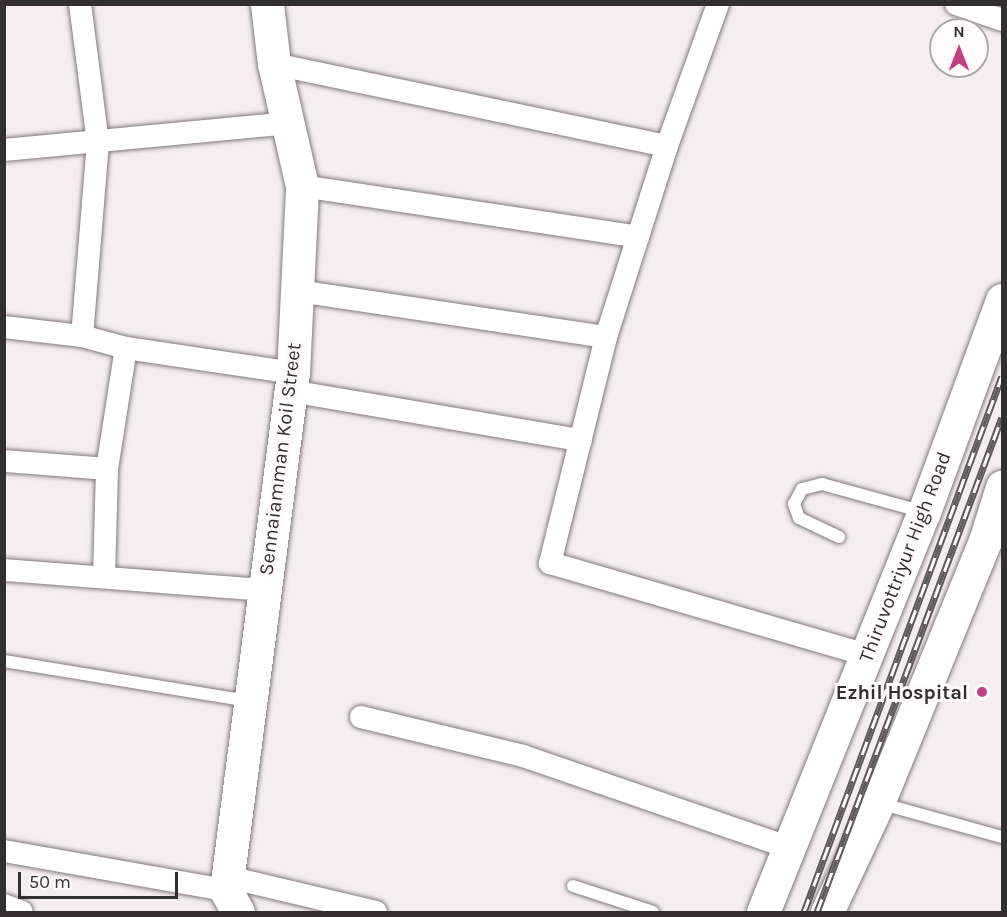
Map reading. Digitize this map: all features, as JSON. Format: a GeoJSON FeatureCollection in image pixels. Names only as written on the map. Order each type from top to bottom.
{"type":"FeatureCollection","features":[{"type":"Feature","properties":{"kind":"main road","name":"Sennaiamman Koil Street"},"geometry":{"type":"LineString","coordinates":[[231,893],[249,702],[292,382],[298,291],[302,186],[290,123],[274,64],[267,4]]}},
{"type":"Feature","properties":{"kind":"main road","name":"Thiruvottriyur High Road"},"geometry":{"type":"LineString","coordinates":[[762,912],[790,848],[924,512],[1002,300]]}},
{"type":"Feature","properties":{"kind":"main road"},"geometry":{"type":"LineString","coordinates":[[827,912],[994,543],[1002,488]]}},
{"type":"Feature","properties":{"kind":"street"},"geometry":{"type":"LineString","coordinates":[[80,4],[98,142],[82,336]]}},
{"type":"Feature","properties":{"kind":"street"},"geometry":{"type":"LineString","coordinates":[[718,4],[666,146],[606,337],[550,563],[867,655]]}},
{"type":"Feature","properties":{"kind":"street"},"geometry":{"type":"LineString","coordinates":[[956,4],[1002,20]]}},
{"type":"Feature","properties":{"kind":"street"},"geometry":{"type":"LineString","coordinates":[[274,64],[666,146]]}},
{"type":"Feature","properties":{"kind":"street"},"geometry":{"type":"LineString","coordinates":[[4,150],[290,123]]}},
{"type":"Feature","properties":{"kind":"street"},"geometry":{"type":"LineString","coordinates":[[302,186],[638,237]]}},
{"type":"Feature","properties":{"kind":"street"},"geometry":{"type":"LineString","coordinates":[[298,291],[606,337]]}},
{"type":"Feature","properties":{"kind":"street"},"geometry":{"type":"LineString","coordinates":[[4,327],[82,336],[126,348],[581,440]]}},
{"type":"Feature","properties":{"kind":"street"},"geometry":{"type":"LineString","coordinates":[[104,578],[107,469],[126,348]]}},
{"type":"Feature","properties":{"kind":"street"},"geometry":{"type":"LineString","coordinates":[[4,461],[107,469]]}},
{"type":"Feature","properties":{"kind":"street"},"geometry":{"type":"LineString","coordinates":[[4,570],[264,590]]}},
{"type":"Feature","properties":{"kind":"street"},"geometry":{"type":"LineString","coordinates":[[361,717],[523,756],[790,848]]}},
{"type":"Feature","properties":{"kind":"street"},"geometry":{"type":"LineString","coordinates":[[4,851],[231,893],[376,912]]}},
{"type":"Feature","properties":{"kind":"street"},"geometry":{"type":"LineString","coordinates":[[4,905],[22,912]]}},
{"type":"Feature","properties":{"kind":"lane"},"geometry":{"type":"LineString","coordinates":[[839,537],[799,518],[794,504],[802,489],[822,484],[924,512]]}},
{"type":"Feature","properties":{"kind":"lane"},"geometry":{"type":"LineString","coordinates":[[4,661],[249,702]]}},
{"type":"Feature","properties":{"kind":"lane"},"geometry":{"type":"LineString","coordinates":[[878,803],[1002,837]]}},
{"type":"Feature","properties":{"kind":"lane"},"geometry":{"type":"LineString","coordinates":[[573,886],[653,912]]}},
{"type":"Feature","properties":{"kind":"railway"},"geometry":{"type":"LineString","coordinates":[[804,912],[1002,376]]}},
{"type":"Feature","properties":{"kind":"railway"},"geometry":{"type":"LineString","coordinates":[[817,912],[1002,417]]}},
{"type":"Feature","properties":{"kind":"place","name":"Ezhil Hospital"},"geometry":{"type":"Point","coordinates":[982,692]}}]}
